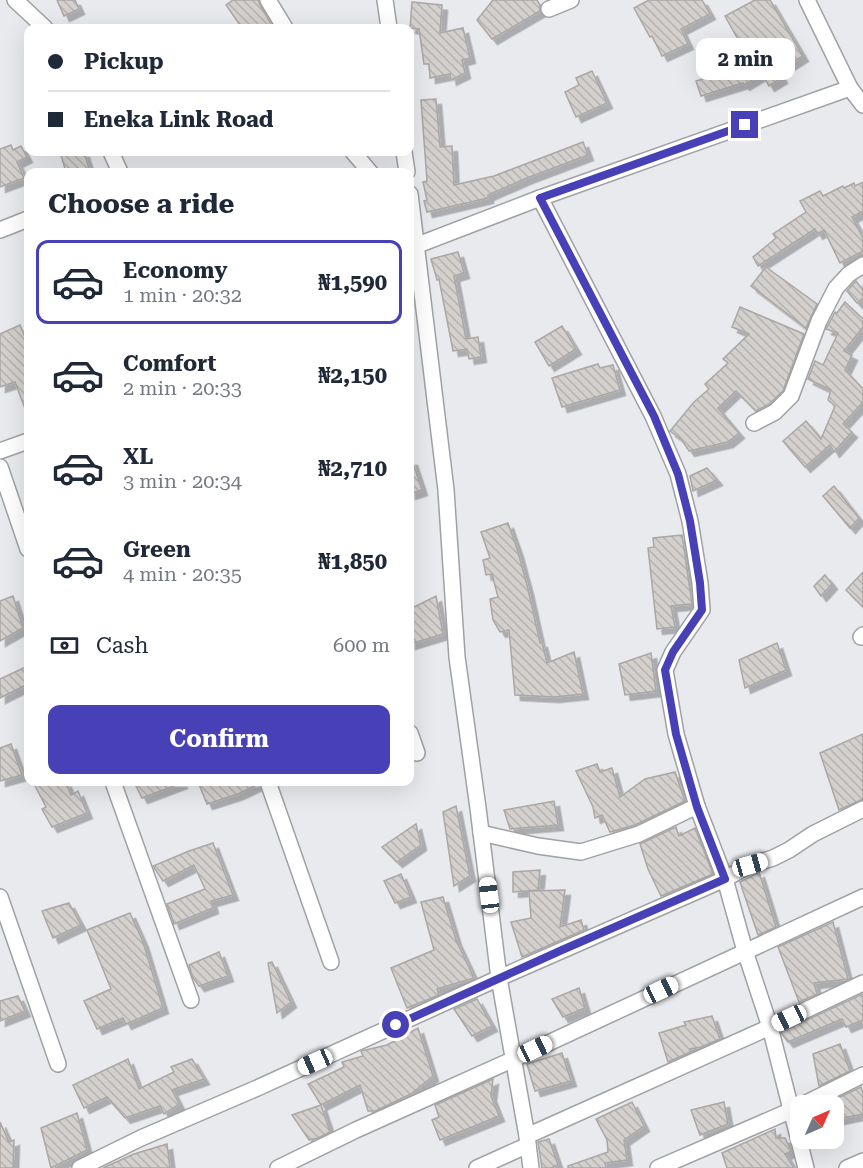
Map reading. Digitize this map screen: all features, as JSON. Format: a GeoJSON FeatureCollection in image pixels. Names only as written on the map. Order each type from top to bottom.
{"type":"FeatureCollection","features":[{"type":"Feature","properties":{"kind":"street"},"geometry":{"type":"LineString","coordinates":[[15,0],[41,24]]}},
{"type":"Feature","properties":{"kind":"street"},"geometry":{"type":"LineString","coordinates":[[268,0],[283,24]]}},
{"type":"Feature","properties":{"kind":"street"},"geometry":{"type":"LineString","coordinates":[[385,0],[388,24]]}},
{"type":"Feature","properties":{"kind":"street"},"geometry":{"type":"LineString","coordinates":[[549,9],[571,0]]}},
{"type":"Feature","properties":{"kind":"street"},"geometry":{"type":"LineString","coordinates":[[807,0],[850,88],[863,105]]}},
{"type":"Feature","properties":{"kind":"street"},"geometry":{"type":"LineString","coordinates":[[414,246],[540,198],[850,88]]}},
{"type":"Feature","properties":{"kind":"street"},"geometry":{"type":"LineString","coordinates":[[356,156],[367,168]]}},
{"type":"Feature","properties":{"kind":"street"},"geometry":{"type":"LineString","coordinates":[[540,198],[654,416],[678,474],[690,521],[702,610],[673,652],[665,670],[676,734],[697,807],[725,879],[770,1027],[790,1102]]}},
{"type":"Feature","properties":{"kind":"street"},"geometry":{"type":"LineString","coordinates":[[0,230],[24,221]]}},
{"type":"Feature","properties":{"kind":"street"},"geometry":{"type":"LineString","coordinates":[[414,253],[446,490],[458,657],[499,978],[531,1168]]}},
{"type":"Feature","properties":{"kind":"street"},"geometry":{"type":"LineString","coordinates":[[754,423],[775,412],[791,396],[819,321],[836,288],[849,274],[863,265]]}},
{"type":"Feature","properties":{"kind":"street"},"geometry":{"type":"LineString","coordinates":[[0,451],[24,442]]}},
{"type":"Feature","properties":{"kind":"street"},"geometry":{"type":"LineString","coordinates":[[0,467],[24,537]]}},
{"type":"Feature","properties":{"kind":"street"},"geometry":{"type":"LineString","coordinates":[[414,744],[417,753]]}},
{"type":"Feature","properties":{"kind":"street"},"geometry":{"type":"LineString","coordinates":[[114,786],[191,1000]]}},
{"type":"Feature","properties":{"kind":"street"},"geometry":{"type":"LineString","coordinates":[[269,786],[331,962]]}},
{"type":"Feature","properties":{"kind":"street"},"geometry":{"type":"LineString","coordinates":[[481,833],[538,846],[581,852],[639,834],[697,807]]}},
{"type":"Feature","properties":{"kind":"street"},"geometry":{"type":"LineString","coordinates":[[80,1168],[141,1138],[725,879],[750,865],[773,858],[813,834],[863,809]]}},
{"type":"Feature","properties":{"kind":"street"},"geometry":{"type":"LineString","coordinates":[[0,897],[58,1064]]}},
{"type":"Feature","properties":{"kind":"street"},"geometry":{"type":"LineString","coordinates":[[278,1168],[863,897]]}},
{"type":"Feature","properties":{"kind":"street"},"geometry":{"type":"LineString","coordinates":[[477,1168],[527,1141],[863,983]]}},
{"type":"Feature","properties":{"kind":"street"},"geometry":{"type":"LineString","coordinates":[[822,1095],[863,1075]]}},
{"type":"Feature","properties":{"kind":"street"},"geometry":{"type":"LineString","coordinates":[[658,1168],[790,1111]]}},
{"type":"Feature","properties":{"kind":"street"},"geometry":{"type":"LineString","coordinates":[[801,1149],[806,1168]]}},
{"type":"Feature","properties":{"kind":"street"},"geometry":{"type":"LineString","coordinates":[[847,1168],[863,1161]]}},
{"type":"Feature","properties":{"kind":"building"},"geometry":{"type":"Polygon","coordinates":[[[57,0],[75,0],[79,9],[64,16],[57,0]]]}},
{"type":"Feature","properties":{"kind":"building"},"geometry":{"type":"Polygon","coordinates":[[[233,0],[258,0],[271,24],[239,24],[226,5],[233,0]]]}},
{"type":"Feature","properties":{"kind":"building"},"geometry":{"type":"Polygon","coordinates":[[[493,0],[537,0],[540,11],[492,39],[477,20],[493,0]]]}},
{"type":"Feature","properties":{"kind":"building"},"geometry":{"type":"Polygon","coordinates":[[[649,0],[702,0],[710,14],[681,29],[688,44],[662,56],[634,8],[649,0]]]}},
{"type":"Feature","properties":{"kind":"building"},"geometry":{"type":"Polygon","coordinates":[[[755,0],[770,0],[803,56],[779,71],[782,78],[769,86],[762,74],[744,85],[743,83],[701,96],[696,81],[719,74],[716,64],[745,52],[725,16],[755,0]]]}},
{"type":"Feature","properties":{"kind":"building"},"geometry":{"type":"Polygon","coordinates":[[[412,2],[442,5],[440,33],[463,28],[470,58],[462,60],[465,73],[451,80],[450,74],[430,78],[429,64],[424,64],[419,29],[414,28],[414,24],[410,24],[412,2]]]}},
{"type":"Feature","properties":{"kind":"building"},"geometry":{"type":"Polygon","coordinates":[[[592,71],[607,103],[576,117],[565,92],[579,85],[576,78],[592,71]]]}},
{"type":"Feature","properties":{"kind":"building"},"geometry":{"type":"Polygon","coordinates":[[[436,99],[440,147],[452,146],[454,185],[494,176],[583,142],[588,155],[527,178],[488,195],[488,198],[427,212],[424,201],[427,200],[423,182],[427,181],[421,100],[436,99]]]}},
{"type":"Feature","properties":{"kind":"building"},"geometry":{"type":"Polygon","coordinates":[[[11,145],[13,150],[21,146],[24,156],[27,157],[17,162],[24,178],[0,187],[0,149],[11,145]]]}},
{"type":"Feature","properties":{"kind":"building"},"geometry":{"type":"Polygon","coordinates":[[[61,156],[85,156],[89,168],[65,168],[61,156]]]}},
{"type":"Feature","properties":{"kind":"building"},"geometry":{"type":"Polygon","coordinates":[[[863,182],[863,211],[852,217],[863,238],[863,251],[840,263],[824,230],[817,234],[815,229],[758,266],[753,257],[776,238],[773,234],[806,212],[800,201],[820,191],[823,196],[843,186],[844,188],[854,183],[855,186],[863,182]]]}},
{"type":"Feature","properties":{"kind":"building"},"geometry":{"type":"Polygon","coordinates":[[[458,252],[464,273],[454,276],[466,339],[478,337],[481,357],[469,359],[467,349],[453,351],[439,279],[437,280],[431,259],[458,252]]]}},
{"type":"Feature","properties":{"kind":"building"},"geometry":{"type":"Polygon","coordinates":[[[766,267],[817,304],[806,328],[751,286],[766,267]]]}},
{"type":"Feature","properties":{"kind":"building"},"geometry":{"type":"Polygon","coordinates":[[[856,281],[863,290],[863,298],[857,303],[847,291],[856,281]]]}},
{"type":"Feature","properties":{"kind":"building"},"geometry":{"type":"Polygon","coordinates":[[[845,302],[863,319],[863,327],[844,351],[852,355],[845,370],[863,389],[863,402],[843,424],[852,432],[834,452],[830,445],[805,467],[783,441],[806,421],[821,439],[835,406],[828,400],[831,390],[808,379],[815,361],[823,365],[838,333],[826,329],[835,312],[837,313],[845,302]]]}},
{"type":"Feature","properties":{"kind":"building"},"geometry":{"type":"Polygon","coordinates":[[[740,307],[804,334],[783,391],[769,404],[756,411],[736,391],[718,408],[739,433],[728,442],[689,451],[681,439],[670,431],[694,402],[709,389],[705,384],[728,363],[723,359],[749,334],[732,327],[740,307]]]}},
{"type":"Feature","properties":{"kind":"building"},"geometry":{"type":"Polygon","coordinates":[[[20,325],[24,334],[24,406],[15,382],[0,387],[0,334],[20,325]]]}},
{"type":"Feature","properties":{"kind":"building"},"geometry":{"type":"Polygon","coordinates":[[[562,326],[576,349],[549,366],[535,342],[562,326]]]}},
{"type":"Feature","properties":{"kind":"building"},"geometry":{"type":"Polygon","coordinates":[[[598,364],[600,368],[613,365],[620,390],[562,407],[552,378],[598,364]]]}},
{"type":"Feature","properties":{"kind":"building"},"geometry":{"type":"Polygon","coordinates":[[[414,466],[422,490],[414,493],[414,466]]]}},
{"type":"Feature","properties":{"kind":"building"},"geometry":{"type":"Polygon","coordinates":[[[707,468],[717,480],[693,491],[690,476],[707,468]]]}},
{"type":"Feature","properties":{"kind":"building"},"geometry":{"type":"Polygon","coordinates":[[[834,486],[859,518],[850,528],[823,496],[834,486]]]}},
{"type":"Feature","properties":{"kind":"building"},"geometry":{"type":"Polygon","coordinates":[[[508,523],[518,552],[547,663],[574,652],[583,694],[554,697],[515,695],[509,630],[500,632],[493,620],[490,599],[498,597],[492,574],[486,575],[483,560],[490,558],[481,532],[508,523]]]}},
{"type":"Feature","properties":{"kind":"building"},"geometry":{"type":"Polygon","coordinates":[[[682,535],[692,604],[671,606],[675,627],[657,629],[648,548],[654,547],[653,538],[682,535]]]}},
{"type":"Feature","properties":{"kind":"building"},"geometry":{"type":"Polygon","coordinates":[[[863,572],[863,607],[846,590],[863,572]]]}},
{"type":"Feature","properties":{"kind":"building"},"geometry":{"type":"Polygon","coordinates":[[[825,575],[832,584],[821,596],[814,586],[825,575]]]}},
{"type":"Feature","properties":{"kind":"building"},"geometry":{"type":"Polygon","coordinates":[[[13,596],[23,628],[0,641],[0,601],[13,596]]]}},
{"type":"Feature","properties":{"kind":"building"},"geometry":{"type":"Polygon","coordinates":[[[436,596],[443,634],[414,643],[414,607],[436,596]]]}},
{"type":"Feature","properties":{"kind":"building"},"geometry":{"type":"Polygon","coordinates":[[[777,643],[786,670],[745,688],[739,660],[777,643]]]}},
{"type":"Feature","properties":{"kind":"building"},"geometry":{"type":"Polygon","coordinates":[[[651,653],[656,691],[625,695],[619,664],[651,653]]]}},
{"type":"Feature","properties":{"kind":"building"},"geometry":{"type":"Polygon","coordinates":[[[24,668],[24,686],[0,698],[0,679],[24,668]]]}},
{"type":"Feature","properties":{"kind":"building"},"geometry":{"type":"Polygon","coordinates":[[[863,734],[863,799],[839,810],[820,753],[863,734]]]}},
{"type":"Feature","properties":{"kind":"building"},"geometry":{"type":"Polygon","coordinates":[[[11,744],[22,775],[0,781],[0,748],[11,744]]]}},
{"type":"Feature","properties":{"kind":"building"},"geometry":{"type":"Polygon","coordinates":[[[597,764],[600,772],[612,768],[620,797],[645,779],[675,772],[685,801],[635,825],[610,832],[602,815],[595,818],[593,807],[576,771],[597,764]]]}},
{"type":"Feature","properties":{"kind":"building"},"geometry":{"type":"Polygon","coordinates":[[[35,786],[68,786],[71,795],[78,791],[87,813],[52,827],[42,809],[46,807],[35,786]]]}},
{"type":"Feature","properties":{"kind":"building"},"geometry":{"type":"Polygon","coordinates":[[[136,786],[174,786],[142,798],[136,786]]]}},
{"type":"Feature","properties":{"kind":"building"},"geometry":{"type":"Polygon","coordinates":[[[200,786],[255,786],[238,794],[207,804],[200,786]]]}},
{"type":"Feature","properties":{"kind":"building"},"geometry":{"type":"Polygon","coordinates":[[[554,801],[558,825],[510,829],[504,810],[554,801]]]}},
{"type":"Feature","properties":{"kind":"building"},"geometry":{"type":"Polygon","coordinates":[[[456,806],[470,876],[454,886],[443,812],[456,806]]]}},
{"type":"Feature","properties":{"kind":"building"},"geometry":{"type":"Polygon","coordinates":[[[416,824],[421,845],[397,862],[382,847],[416,824]]]}},
{"type":"Feature","properties":{"kind":"building"},"geometry":{"type":"Polygon","coordinates":[[[676,827],[679,836],[695,828],[713,874],[661,896],[648,869],[640,844],[676,827]]]}},
{"type":"Feature","properties":{"kind":"building"},"geometry":{"type":"Polygon","coordinates":[[[213,843],[233,895],[211,901],[213,908],[174,924],[167,904],[205,889],[194,865],[163,881],[153,866],[213,843]]]}},
{"type":"Feature","properties":{"kind":"building"},"geometry":{"type":"Polygon","coordinates":[[[540,870],[538,890],[513,892],[513,872],[540,870]]]}},
{"type":"Feature","properties":{"kind":"building"},"geometry":{"type":"Polygon","coordinates":[[[759,872],[776,927],[758,935],[740,882],[759,872]]]}},
{"type":"Feature","properties":{"kind":"building"},"geometry":{"type":"Polygon","coordinates":[[[401,874],[411,897],[395,903],[384,881],[401,874]]]}},
{"type":"Feature","properties":{"kind":"building"},"geometry":{"type":"Polygon","coordinates":[[[565,890],[560,927],[581,920],[584,930],[522,957],[511,922],[531,918],[529,891],[565,890]]]}},
{"type":"Feature","properties":{"kind":"building"},"geometry":{"type":"Polygon","coordinates":[[[443,897],[456,940],[474,978],[437,989],[439,995],[407,1008],[391,968],[434,950],[421,902],[443,897]]]}},
{"type":"Feature","properties":{"kind":"building"},"geometry":{"type":"Polygon","coordinates":[[[69,903],[81,925],[53,938],[42,911],[69,903]]]}},
{"type":"Feature","properties":{"kind":"building"},"geometry":{"type":"Polygon","coordinates":[[[130,913],[143,942],[163,1008],[126,1024],[123,1018],[97,1029],[84,1001],[111,989],[87,930],[130,913]]]}},
{"type":"Feature","properties":{"kind":"building"},"geometry":{"type":"Polygon","coordinates":[[[833,922],[848,979],[814,983],[817,994],[799,1002],[778,947],[833,922]]]}},
{"type":"Feature","properties":{"kind":"building"},"geometry":{"type":"Polygon","coordinates":[[[219,952],[228,976],[199,986],[193,978],[189,965],[219,952]]]}},
{"type":"Feature","properties":{"kind":"building"},"geometry":{"type":"Polygon","coordinates":[[[272,962],[291,1002],[277,1013],[268,963],[272,962]]]}},
{"type":"Feature","properties":{"kind":"building"},"geometry":{"type":"Polygon","coordinates":[[[579,988],[585,1008],[563,1017],[552,999],[579,988]]]}},
{"type":"Feature","properties":{"kind":"building"},"geometry":{"type":"Polygon","coordinates":[[[863,994],[863,1020],[846,1027],[842,1019],[788,1042],[781,1032],[863,994]]]}},
{"type":"Feature","properties":{"kind":"building"},"geometry":{"type":"Polygon","coordinates":[[[18,996],[25,1011],[0,1021],[0,1001],[18,996]]]}},
{"type":"Feature","properties":{"kind":"building"},"geometry":{"type":"Polygon","coordinates":[[[477,999],[492,1026],[472,1036],[454,1009],[477,999]]]}},
{"type":"Feature","properties":{"kind":"building"},"geometry":{"type":"Polygon","coordinates":[[[712,1016],[720,1039],[690,1049],[690,1052],[668,1062],[659,1033],[686,1025],[684,1022],[712,1016]]]}},
{"type":"Feature","properties":{"kind":"building"},"geometry":{"type":"Polygon","coordinates":[[[418,1028],[433,1076],[411,1094],[375,1111],[368,1111],[360,1085],[321,1105],[308,1084],[344,1067],[342,1062],[363,1056],[361,1051],[387,1045],[418,1028]]]}},
{"type":"Feature","properties":{"kind":"building"},"geometry":{"type":"Polygon","coordinates":[[[840,1044],[850,1071],[819,1086],[813,1054],[840,1044]]]}},
{"type":"Feature","properties":{"kind":"building"},"geometry":{"type":"Polygon","coordinates":[[[562,1053],[571,1081],[535,1091],[527,1064],[562,1053]]]}},
{"type":"Feature","properties":{"kind":"building"},"geometry":{"type":"Polygon","coordinates":[[[128,1059],[139,1089],[174,1072],[171,1067],[192,1059],[204,1079],[172,1090],[179,1104],[164,1114],[160,1106],[125,1118],[107,1097],[84,1108],[73,1085],[128,1059]]]}},
{"type":"Feature","properties":{"kind":"building"},"geometry":{"type":"Polygon","coordinates":[[[493,1079],[491,1096],[499,1116],[440,1140],[432,1120],[439,1117],[435,1105],[493,1079]]]}},
{"type":"Feature","properties":{"kind":"building"},"geometry":{"type":"Polygon","coordinates":[[[861,1087],[863,1114],[844,1118],[844,1095],[861,1087]]]}},
{"type":"Feature","properties":{"kind":"building"},"geometry":{"type":"Polygon","coordinates":[[[632,1102],[644,1126],[624,1140],[627,1160],[605,1163],[606,1168],[568,1168],[568,1166],[608,1152],[607,1140],[596,1119],[632,1102]]]}},
{"type":"Feature","properties":{"kind":"building"},"geometry":{"type":"Polygon","coordinates":[[[724,1102],[728,1124],[700,1135],[691,1110],[724,1102]]]}},
{"type":"Feature","properties":{"kind":"building"},"geometry":{"type":"Polygon","coordinates":[[[321,1105],[330,1132],[309,1140],[292,1115],[321,1105]]]}},
{"type":"Feature","properties":{"kind":"building"},"geometry":{"type":"Polygon","coordinates":[[[77,1113],[87,1150],[51,1168],[41,1128],[77,1113]]]}},
{"type":"Feature","properties":{"kind":"building"},"geometry":{"type":"Polygon","coordinates":[[[0,1122],[9,1142],[14,1140],[13,1168],[0,1168],[0,1122]]]}},
{"type":"Feature","properties":{"kind":"building"},"geometry":{"type":"Polygon","coordinates":[[[775,1129],[776,1138],[785,1138],[792,1151],[785,1154],[794,1168],[727,1168],[722,1153],[775,1129]]]}},
{"type":"Feature","properties":{"kind":"building"},"geometry":{"type":"Polygon","coordinates":[[[549,1139],[558,1165],[542,1168],[538,1142],[549,1139]]]}},
{"type":"Feature","properties":{"kind":"building"},"geometry":{"type":"Polygon","coordinates":[[[167,1144],[170,1168],[103,1168],[134,1154],[167,1144]]]}},
{"type":"Feature","properties":{"kind":"route"},"geometry":{"type":"LineString","coordinates":[[396,1025],[725,879],[697,807],[676,734],[665,670],[673,652],[702,610],[690,521],[678,474],[654,416],[540,198],[745,125]]}}]}
